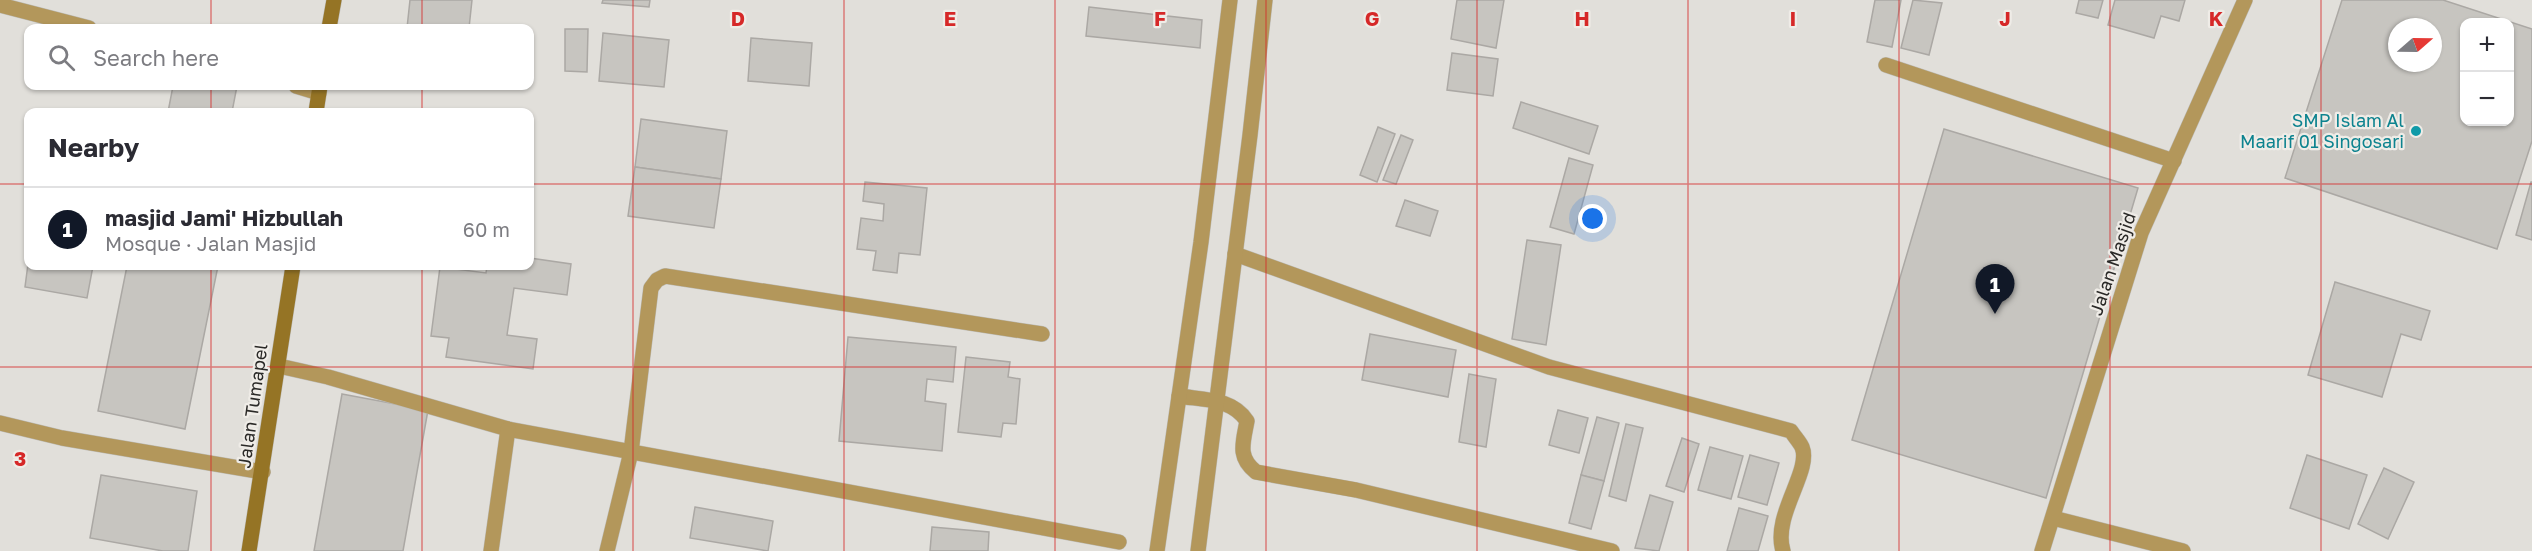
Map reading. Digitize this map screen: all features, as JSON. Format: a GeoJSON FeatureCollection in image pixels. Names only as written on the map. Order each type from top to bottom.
{"type":"FeatureCollection","features":[{"type":"Feature","properties":{"kind":"street"},"geometry":{"type":"LineString","coordinates":[[330,24],[334,0]]}},
{"type":"Feature","properties":{"kind":"street"},"geometry":{"type":"LineString","coordinates":[[1157,551],[1201,242],[1230,0]]}},
{"type":"Feature","properties":{"kind":"street"},"geometry":{"type":"LineString","coordinates":[[1198,551],[1236,254],[1265,0]]}},
{"type":"Feature","properties":{"kind":"street","name":"Jalan Masjid"},"geometry":{"type":"LineString","coordinates":[[2042,551],[2141,233],[2245,0]]}},
{"type":"Feature","properties":{"kind":"street"},"geometry":{"type":"LineString","coordinates":[[0,5],[74,24]]}},
{"type":"Feature","properties":{"kind":"street"},"geometry":{"type":"LineString","coordinates":[[1886,65],[2174,161]]}},
{"type":"Feature","properties":{"kind":"street"},"geometry":{"type":"LineString","coordinates":[[317,108],[319,90]]}},
{"type":"Feature","properties":{"kind":"street"},"geometry":{"type":"LineString","coordinates":[[1236,254],[1549,367],[1791,431],[1802,447],[1803,462],[1783,518],[1780,540],[1783,551]]}},
{"type":"Feature","properties":{"kind":"street","name":"Jalan Tumapel"},"geometry":{"type":"LineString","coordinates":[[249,551],[292,270]]}},
{"type":"Feature","properties":{"kind":"street"},"geometry":{"type":"LineString","coordinates":[[607,551],[631,452],[651,288],[657,280],[665,276],[1042,334]]}},
{"type":"Feature","properties":{"kind":"street"},"geometry":{"type":"LineString","coordinates":[[279,366],[328,377],[508,429],[1119,542]]}},
{"type":"Feature","properties":{"kind":"street"},"geometry":{"type":"LineString","coordinates":[[1179,396],[1230,404],[1240,410],[1247,421],[1241,454],[1246,465],[1256,472],[1356,490],[1612,551]]}},
{"type":"Feature","properties":{"kind":"street"},"geometry":{"type":"LineString","coordinates":[[0,423],[62,438],[263,472]]}},
{"type":"Feature","properties":{"kind":"street"},"geometry":{"type":"LineString","coordinates":[[491,551],[508,429]]}},
{"type":"Feature","properties":{"kind":"street"},"geometry":{"type":"LineString","coordinates":[[2053,518],[2183,551]]}},
{"type":"Feature","properties":{"kind":"building"},"geometry":{"type":"Polygon","coordinates":[[[410,0],[472,0],[469,24],[407,24],[410,0]]]}},
{"type":"Feature","properties":{"kind":"building"},"geometry":{"type":"Polygon","coordinates":[[[603,0],[650,0],[649,7],[602,3],[603,0]]]}},
{"type":"Feature","properties":{"kind":"building"},"geometry":{"type":"Polygon","coordinates":[[[1457,0],[1504,0],[1496,48],[1451,39],[1457,0]]]}},
{"type":"Feature","properties":{"kind":"building"},"geometry":{"type":"Polygon","coordinates":[[[1875,0],[1901,0],[1892,47],[1867,42],[1875,0]]]}},
{"type":"Feature","properties":{"kind":"building"},"geometry":{"type":"Polygon","coordinates":[[[1913,0],[1942,3],[1929,55],[1901,48],[1913,0]]]}},
{"type":"Feature","properties":{"kind":"building"},"geometry":{"type":"Polygon","coordinates":[[[2079,0],[2103,0],[2098,18],[2076,13],[2079,0]]]}},
{"type":"Feature","properties":{"kind":"building"},"geometry":{"type":"Polygon","coordinates":[[[2115,0],[2185,0],[2179,21],[2161,16],[2154,38],[2108,25],[2115,0]]]}},
{"type":"Feature","properties":{"kind":"building","name":"SMP Islam Al Maarif 01 Singosari"},"geometry":{"type":"Polygon","coordinates":[[[2342,0],[2443,0],[2498,18],[2460,18],[2460,126],[2514,126],[2514,23],[2532,29],[2532,141],[2497,249],[2285,178],[2342,0]]]}},
{"type":"Feature","properties":{"kind":"building"},"geometry":{"type":"Polygon","coordinates":[[[1089,7],[1202,20],[1200,48],[1086,36],[1089,7]]]}},
{"type":"Feature","properties":{"kind":"building"},"geometry":{"type":"Polygon","coordinates":[[[565,29],[588,29],[587,72],[565,71],[565,29]]]}},
{"type":"Feature","properties":{"kind":"building"},"geometry":{"type":"Polygon","coordinates":[[[603,33],[669,40],[664,87],[599,81],[603,33]]]}},
{"type":"Feature","properties":{"kind":"building"},"geometry":{"type":"Polygon","coordinates":[[[751,38],[812,43],[809,86],[748,81],[751,38]]]}},
{"type":"Feature","properties":{"kind":"building"},"geometry":{"type":"Polygon","coordinates":[[[1452,53],[1498,59],[1493,96],[1447,90],[1452,53]]]}},
{"type":"Feature","properties":{"kind":"building"},"geometry":{"type":"Polygon","coordinates":[[[172,90],[236,90],[233,108],[169,108],[172,90]]]}},
{"type":"Feature","properties":{"kind":"building"},"geometry":{"type":"Polygon","coordinates":[[[1521,102],[1598,126],[1589,154],[1513,128],[1521,102]]]}},
{"type":"Feature","properties":{"kind":"building"},"geometry":{"type":"Polygon","coordinates":[[[641,119],[727,131],[721,179],[635,167],[641,119]]]}},
{"type":"Feature","properties":{"kind":"building"},"geometry":{"type":"Polygon","coordinates":[[[1378,127],[1395,134],[1377,182],[1360,175],[1378,127]]]}},
{"type":"Feature","properties":{"kind":"building"},"geometry":{"type":"Polygon","coordinates":[[[1944,129],[2138,188],[2046,498],[1852,440],[1944,129]]]}},
{"type":"Feature","properties":{"kind":"building"},"geometry":{"type":"Polygon","coordinates":[[[1401,135],[1413,140],[1396,184],[1383,180],[1401,135]]]}},
{"type":"Feature","properties":{"kind":"building"},"geometry":{"type":"Polygon","coordinates":[[[1569,158],[1593,165],[1574,234],[1550,227],[1569,158]]]}},
{"type":"Feature","properties":{"kind":"building"},"geometry":{"type":"Polygon","coordinates":[[[635,167],[721,179],[714,228],[628,216],[635,167]]]}},
{"type":"Feature","properties":{"kind":"building"},"geometry":{"type":"Polygon","coordinates":[[[865,182],[927,188],[920,255],[899,253],[897,273],[873,270],[876,251],[857,249],[861,218],[883,221],[884,204],[863,201],[865,182]]]}},
{"type":"Feature","properties":{"kind":"building"},"geometry":{"type":"Polygon","coordinates":[[[2532,182],[2532,240],[2516,235],[2532,182]]]}},
{"type":"Feature","properties":{"kind":"building"},"geometry":{"type":"Polygon","coordinates":[[[1405,200],[1438,211],[1430,236],[1396,226],[1405,200]]]}},
{"type":"Feature","properties":{"kind":"building"},"geometry":{"type":"Polygon","coordinates":[[[1527,240],[1561,245],[1546,345],[1512,339],[1527,240]]]}},
{"type":"Feature","properties":{"kind":"building"},"geometry":{"type":"Polygon","coordinates":[[[534,259],[571,264],[567,295],[514,288],[507,335],[537,339],[533,369],[446,357],[449,338],[431,336],[440,270],[486,273],[486,270],[534,270],[534,259]]]}},
{"type":"Feature","properties":{"kind":"building"},"geometry":{"type":"Polygon","coordinates":[[[27,270],[92,270],[87,298],[25,287],[27,270]]]}},
{"type":"Feature","properties":{"kind":"building"},"geometry":{"type":"Polygon","coordinates":[[[126,270],[217,270],[185,429],[98,411],[126,270]]]}},
{"type":"Feature","properties":{"kind":"building"},"geometry":{"type":"Polygon","coordinates":[[[2335,282],[2430,311],[2421,340],[2401,334],[2382,397],[2308,375],[2335,282]]]}},
{"type":"Feature","properties":{"kind":"building"},"geometry":{"type":"Polygon","coordinates":[[[1370,334],[1456,350],[1448,397],[1362,380],[1370,334]]]}},
{"type":"Feature","properties":{"kind":"building"},"geometry":{"type":"Polygon","coordinates":[[[848,337],[956,347],[953,382],[927,379],[925,401],[946,404],[942,451],[839,441],[848,337]]]}},
{"type":"Feature","properties":{"kind":"building"},"geometry":{"type":"Polygon","coordinates":[[[966,357],[1010,362],[1008,377],[1020,379],[1016,424],[1003,423],[1001,437],[958,432],[966,357]]]}},
{"type":"Feature","properties":{"kind":"building"},"geometry":{"type":"Polygon","coordinates":[[[1469,374],[1496,379],[1486,447],[1459,442],[1469,374]]]}},
{"type":"Feature","properties":{"kind":"building"},"geometry":{"type":"Polygon","coordinates":[[[342,394],[428,410],[403,551],[314,551],[342,394]]]}},
{"type":"Feature","properties":{"kind":"building"},"geometry":{"type":"Polygon","coordinates":[[[1558,410],[1588,418],[1579,453],[1549,445],[1558,410]]]}},
{"type":"Feature","properties":{"kind":"building"},"geometry":{"type":"Polygon","coordinates":[[[1597,417],[1619,423],[1604,481],[1581,475],[1597,417]]]}},
{"type":"Feature","properties":{"kind":"building"},"geometry":{"type":"Polygon","coordinates":[[[1626,424],[1643,428],[1626,501],[1609,496],[1626,424]]]}},
{"type":"Feature","properties":{"kind":"building"},"geometry":{"type":"Polygon","coordinates":[[[1682,438],[1699,444],[1684,492],[1666,486],[1682,438]]]}},
{"type":"Feature","properties":{"kind":"building"},"geometry":{"type":"Polygon","coordinates":[[[1710,447],[1743,456],[1731,499],[1698,490],[1710,447]]]}},
{"type":"Feature","properties":{"kind":"building"},"geometry":{"type":"Polygon","coordinates":[[[1750,455],[1779,463],[1767,505],[1738,497],[1750,455]]]}},
{"type":"Feature","properties":{"kind":"building"},"geometry":{"type":"Polygon","coordinates":[[[2307,455],[2367,475],[2349,529],[2290,508],[2307,455]]]}},
{"type":"Feature","properties":{"kind":"building"},"geometry":{"type":"Polygon","coordinates":[[[2384,468],[2414,482],[2388,539],[2358,524],[2384,468]]]}},
{"type":"Feature","properties":{"kind":"building"},"geometry":{"type":"Polygon","coordinates":[[[101,475],[197,491],[188,551],[163,551],[90,538],[101,475]]]}},
{"type":"Feature","properties":{"kind":"building"},"geometry":{"type":"Polygon","coordinates":[[[1581,475],[1604,481],[1591,529],[1569,523],[1581,475]]]}},
{"type":"Feature","properties":{"kind":"building"},"geometry":{"type":"Polygon","coordinates":[[[1650,495],[1673,502],[1659,551],[1635,548],[1650,495]]]}},
{"type":"Feature","properties":{"kind":"building"},"geometry":{"type":"Polygon","coordinates":[[[695,507],[773,521],[768,551],[690,538],[695,507]]]}},
{"type":"Feature","properties":{"kind":"building"},"geometry":{"type":"Polygon","coordinates":[[[1739,508],[1768,516],[1758,551],[1727,551],[1739,508]]]}},
{"type":"Feature","properties":{"kind":"building"},"geometry":{"type":"Polygon","coordinates":[[[932,527],[989,532],[988,551],[930,551],[932,527]]]}},
{"type":"Feature","properties":{"kind":"place","name":"SMP Islam Al Maarif 01 Singosari"},"geometry":{"type":"Point","coordinates":[2416,131]}},
{"type":"Feature","properties":{"kind":"place","name":"masjid Jami' Hizbullah"},"geometry":{"type":"Point","coordinates":[1995,314]}}]}
